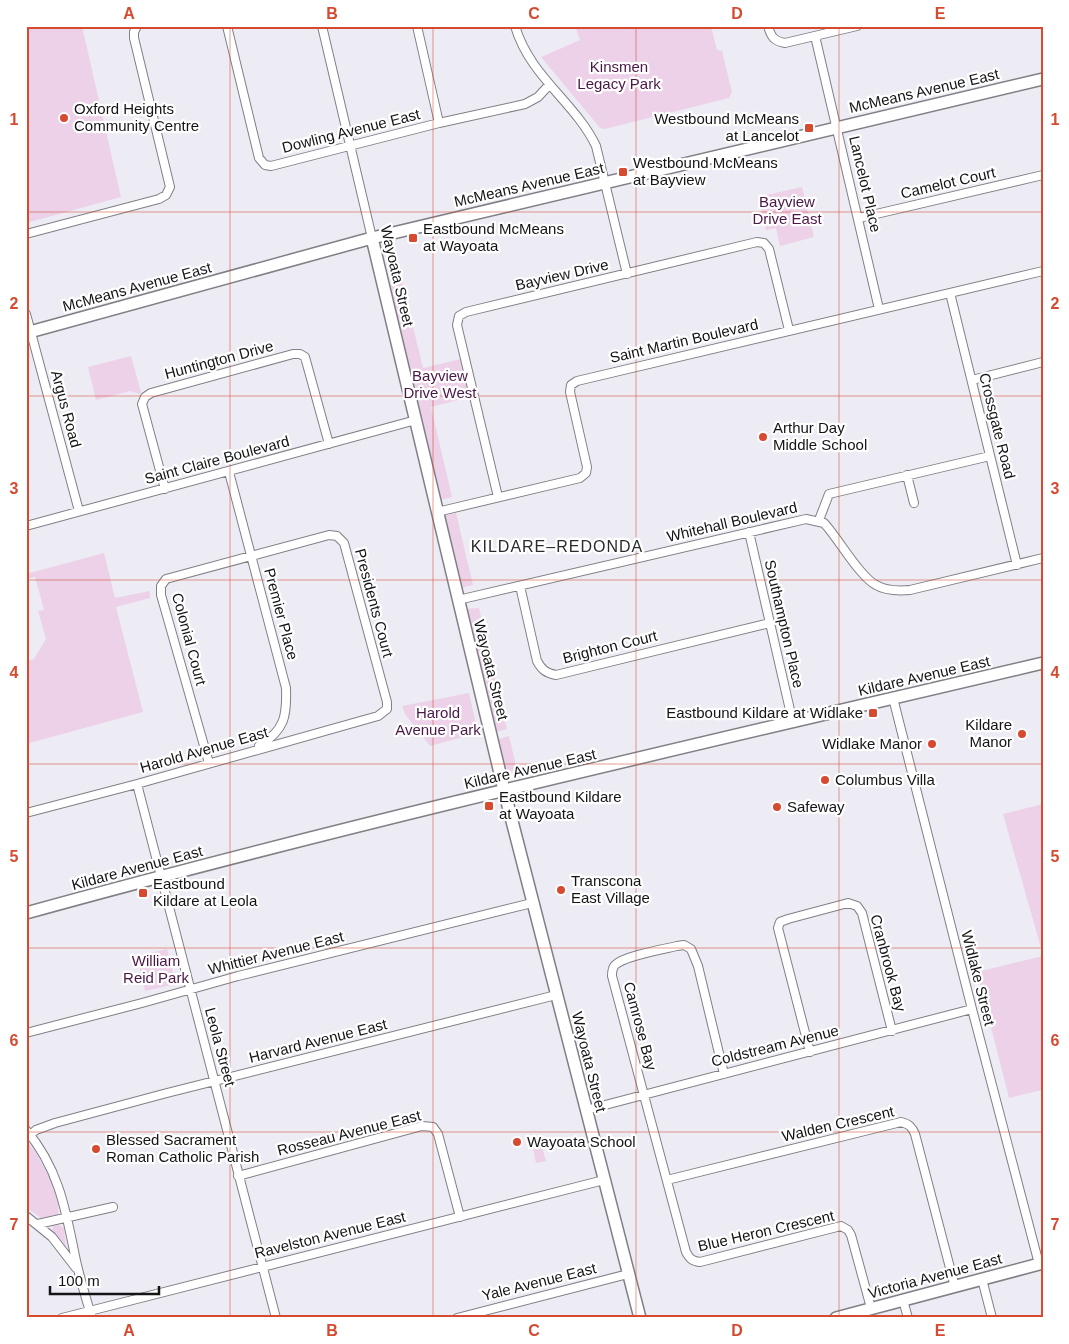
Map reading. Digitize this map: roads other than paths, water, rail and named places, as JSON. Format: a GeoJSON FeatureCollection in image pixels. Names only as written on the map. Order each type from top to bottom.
{"type":"FeatureCollection","features":[{"type":"Feature","properties":{"kind":"street"},"geometry":{"type":"LineString","coordinates":[[26,234],[159,199],[166,195],[170,187],[134,38],[137,26]]}},
{"type":"Feature","properties":{"kind":"street","name":"Dowling Avenue East"},"geometry":{"type":"LineString","coordinates":[[226,26],[261,162],[271,166],[439,123],[525,104],[538,97],[549,85]]}},
{"type":"Feature","properties":{"kind":"street","name":"Wayoata Street"},"geometry":{"type":"LineString","coordinates":[[322,26],[504,790],[640,1318]]}},
{"type":"Feature","properties":{"kind":"street"},"geometry":{"type":"LineString","coordinates":[[417,26],[439,123]]}},
{"type":"Feature","properties":{"kind":"street"},"geometry":{"type":"LineString","coordinates":[[515,26],[528,57],[549,85],[585,126],[593,139],[627,274]]}},
{"type":"Feature","properties":{"kind":"street"},"geometry":{"type":"LineString","coordinates":[[768,26],[773,38],[778,42],[785,43],[857,26]]}},
{"type":"Feature","properties":{"kind":"street","name":"Lancelot Place"},"geometry":{"type":"LineString","coordinates":[[815,36],[879,310]]}},
{"type":"Feature","properties":{"kind":"street","name":"McMeans Avenue East"},"geometry":{"type":"LineString","coordinates":[[28,332],[372,238],[1043,79]]}},
{"type":"Feature","properties":{"kind":"street","name":"Camelot Court"},"geometry":{"type":"LineString","coordinates":[[859,218],[1043,175]]}},
{"type":"Feature","properties":{"kind":"street","name":"Bayview Drive"},"geometry":{"type":"LineString","coordinates":[[498,497],[457,325],[459,316],[466,312],[757,242],[764,243],[768,249],[789,330]]}},
{"type":"Feature","properties":{"kind":"street","name":"Saint Martin Boulevard"},"geometry":{"type":"LineString","coordinates":[[437,512],[580,478],[586,473],[587,467],[570,392],[571,386],[577,381],[1043,271]]}},
{"type":"Feature","properties":{"kind":"street","name":"Crossgate Road"},"geometry":{"type":"LineString","coordinates":[[950,293],[1017,565]]}},
{"type":"Feature","properties":{"kind":"street","name":"Argus Road"},"geometry":{"type":"LineString","coordinates":[[26,314],[28,332],[79,511]]}},
{"type":"Feature","properties":{"kind":"street","name":"Huntington Drive"},"geometry":{"type":"LineString","coordinates":[[165,488],[142,404],[145,397],[293,354],[300,354],[305,357],[329,444]]}},
{"type":"Feature","properties":{"kind":"street"},"geometry":{"type":"LineString","coordinates":[[972,380],[1043,362]]}},
{"type":"Feature","properties":{"kind":"street","name":"Saint Claire Boulevard"},"geometry":{"type":"LineString","coordinates":[[26,526],[416,420]]}},
{"type":"Feature","properties":{"kind":"street"},"geometry":{"type":"LineString","coordinates":[[819,520],[829,494],[990,456]]}},
{"type":"Feature","properties":{"kind":"street","name":"Premier Place"},"geometry":{"type":"LineString","coordinates":[[229,472],[286,688],[287,709],[282,726],[270,739],[251,751]]}},
{"type":"Feature","properties":{"kind":"street"},"geometry":{"type":"LineString","coordinates":[[907,475],[914,502]]}},
{"type":"Feature","properties":{"kind":"street","name":"Whitehall Boulevard"},"geometry":{"type":"LineString","coordinates":[[458,600],[806,519],[819,520],[824,523],[867,579],[883,588],[895,591],[910,590],[1043,558]]}},
{"type":"Feature","properties":{"kind":"street","name":"Southampton Place"},"geometry":{"type":"LineString","coordinates":[[749,532],[793,723]]}},
{"type":"Feature","properties":{"kind":"street","name":"Presidents Court"},"geometry":{"type":"LineString","coordinates":[[251,556],[329,535],[337,536],[343,542],[387,709]]}},
{"type":"Feature","properties":{"kind":"street","name":"Colonial Court"},"geometry":{"type":"LineString","coordinates":[[209,763],[161,595],[161,586],[166,579],[251,556]]}},
{"type":"Feature","properties":{"kind":"street","name":"Brighton Court"},"geometry":{"type":"LineString","coordinates":[[520,586],[537,661],[540,668],[547,673],[556,675],[770,623]]}},
{"type":"Feature","properties":{"kind":"street","name":"Kildare Avenue East"},"geometry":{"type":"LineString","coordinates":[[26,913],[162,876],[504,790],[1043,663]]}},
{"type":"Feature","properties":{"kind":"street","name":"Widlake Street"},"geometry":{"type":"LineString","coordinates":[[893,698],[972,1010],[1041,1263]]}},
{"type":"Feature","properties":{"kind":"street","name":"Harold Avenue East"},"geometry":{"type":"LineString","coordinates":[[26,813],[137,784],[378,716],[387,709]]}},
{"type":"Feature","properties":{"kind":"street","name":"Leola Street"},"geometry":{"type":"LineString","coordinates":[[137,784],[276,1318]]}},
{"type":"Feature","properties":{"kind":"street","name":"Whittier Avenue East"},"geometry":{"type":"LineString","coordinates":[[26,1034],[238,976],[532,903]]}},
{"type":"Feature","properties":{"kind":"street","name":"Cranbrook Bay"},"geometry":{"type":"LineString","coordinates":[[810,1052],[778,928],[780,922],[788,919],[848,903],[856,906],[862,913],[892,1031]]}},
{"type":"Feature","properties":{"kind":"street","name":"Camrose Bay"},"geometry":{"type":"LineString","coordinates":[[644,1095],[612,976],[615,964],[626,959],[677,946],[684,945],[691,949],[698,966],[724,1074]]}},
{"type":"Feature","properties":{"kind":"street","name":"Harvard Avenue East"},"geometry":{"type":"LineString","coordinates":[[28,1132],[55,1123],[215,1081],[556,995]]}},
{"type":"Feature","properties":{"kind":"street","name":"Coldstream Avenue"},"geometry":{"type":"LineString","coordinates":[[586,1110],[972,1010]]}},
{"type":"Feature","properties":{"kind":"street","name":"Blue Heron Crescent"},"geometry":{"type":"LineString","coordinates":[[644,1095],[686,1252],[693,1261],[700,1262],[841,1226],[848,1230],[851,1235],[871,1308]]}},
{"type":"Feature","properties":{"kind":"street","name":"Walden Crescent"},"geometry":{"type":"LineString","coordinates":[[667,1180],[901,1122],[908,1123],[915,1134],[955,1286]]}},
{"type":"Feature","properties":{"kind":"street","name":"Rosseau Avenue East"},"geometry":{"type":"LineString","coordinates":[[238,1176],[422,1126],[433,1127],[438,1134],[460,1217]]}},
{"type":"Feature","properties":{"kind":"street"},"geometry":{"type":"LineString","coordinates":[[28,1132],[46,1160],[57,1182],[68,1218],[78,1272],[90,1314]]}},
{"type":"Feature","properties":{"kind":"street","name":"Ravelston Avenue East"},"geometry":{"type":"LineString","coordinates":[[62,1318],[90,1314],[263,1267],[604,1180]]}},
{"type":"Feature","properties":{"kind":"street"},"geometry":{"type":"LineString","coordinates":[[38,1224],[114,1207]]}},
{"type":"Feature","properties":{"kind":"street"},"geometry":{"type":"LineString","coordinates":[[26,1216],[52,1237],[78,1272]]}},
{"type":"Feature","properties":{"kind":"street","name":"Victoria Avenue East"},"geometry":{"type":"LineString","coordinates":[[836,1318],[1041,1263]]}},
{"type":"Feature","properties":{"kind":"street","name":"Yale Avenue East"},"geometry":{"type":"LineString","coordinates":[[457,1318],[628,1274]]}},
{"type":"Feature","properties":{"kind":"street"},"geometry":{"type":"LineString","coordinates":[[982,1279],[992,1318]]}},
{"type":"Feature","properties":{"kind":"street"},"geometry":{"type":"LineString","coordinates":[[904,1300],[908,1318]]}},
{"type":"Feature","properties":{"kind":"place","name":"Oxford Heights Community Centre"},"geometry":{"type":"Point","coordinates":[64,118]}},
{"type":"Feature","properties":{"kind":"place","name":"Westbound McMeans at Lancelot"},"geometry":{"type":"Point","coordinates":[809,128]}},
{"type":"Feature","properties":{"kind":"place","name":"Westbound McMeans at Bayview"},"geometry":{"type":"Point","coordinates":[623,172]}},
{"type":"Feature","properties":{"kind":"place","name":"Eastbound McMeans at Wayoata"},"geometry":{"type":"Point","coordinates":[413,238]}},
{"type":"Feature","properties":{"kind":"place","name":"Arthur Day Middle School"},"geometry":{"type":"Point","coordinates":[763,437]}},
{"type":"Feature","properties":{"kind":"place","name":"Eastbound Kildare at Widlake"},"geometry":{"type":"Point","coordinates":[873,713]}},
{"type":"Feature","properties":{"kind":"place","name":"Kildare Manor"},"geometry":{"type":"Point","coordinates":[1022,734]}},
{"type":"Feature","properties":{"kind":"place","name":"Widlake Manor"},"geometry":{"type":"Point","coordinates":[932,744]}},
{"type":"Feature","properties":{"kind":"place","name":"Columbus Villa"},"geometry":{"type":"Point","coordinates":[825,780]}},
{"type":"Feature","properties":{"kind":"place","name":"Eastbound Kildare at Wayoata"},"geometry":{"type":"Point","coordinates":[489,806]}},
{"type":"Feature","properties":{"kind":"place","name":"Safeway"},"geometry":{"type":"Point","coordinates":[777,807]}},
{"type":"Feature","properties":{"kind":"place","name":"Transcona East Village"},"geometry":{"type":"Point","coordinates":[561,890]}},
{"type":"Feature","properties":{"kind":"place","name":"Eastbound Kildare at Leola"},"geometry":{"type":"Point","coordinates":[143,893]}},
{"type":"Feature","properties":{"kind":"place","name":"Wayoata School"},"geometry":{"type":"Point","coordinates":[517,1142]}},
{"type":"Feature","properties":{"kind":"place","name":"Blessed Sacrament Roman Catholic Parish"},"geometry":{"type":"Point","coordinates":[96,1149]}},
{"type":"Feature","properties":{"kind":"district","name":"KILDARE–REDONDA"},"geometry":{"type":"Point","coordinates":[557,546]}},
{"type":"Feature","properties":{"kind":"park label","name":"Kinsmen Legacy Park"},"geometry":{"type":"Point","coordinates":[619,76]}},
{"type":"Feature","properties":{"kind":"park label","name":"Bayview Drive East"},"geometry":{"type":"Point","coordinates":[787,210]}},
{"type":"Feature","properties":{"kind":"park label","name":"Bayview Drive West"},"geometry":{"type":"Point","coordinates":[440,384]}},
{"type":"Feature","properties":{"kind":"park label","name":"Harold Avenue Park"},"geometry":{"type":"Point","coordinates":[438,722]}},
{"type":"Feature","properties":{"kind":"park label","name":"William Reid Park"},"geometry":{"type":"Point","coordinates":[156,970]}}]}
